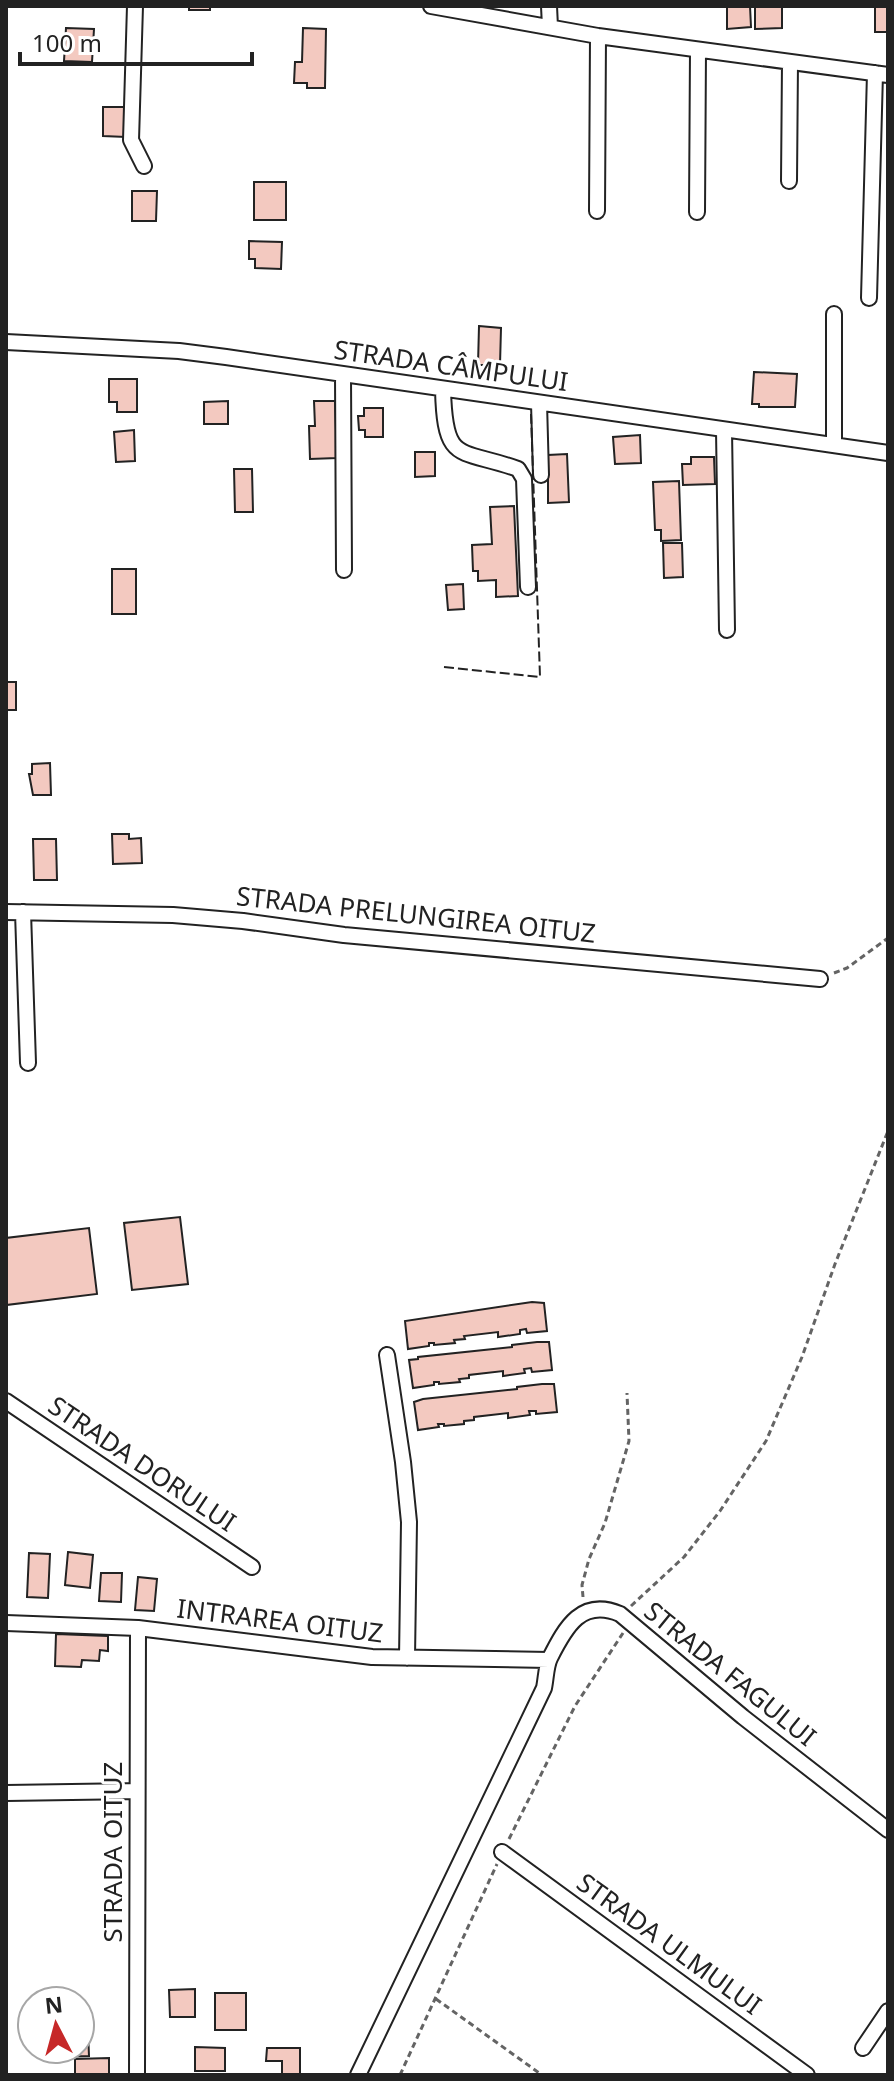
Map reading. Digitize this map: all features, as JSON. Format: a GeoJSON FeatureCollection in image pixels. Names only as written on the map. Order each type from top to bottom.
{"type":"FeatureCollection","features":[{"type":"Feature","properties":{"kind":"street"},"geometry":{"type":"LineString","coordinates":[[135,6],[131,140],[144,166]]}},
{"type":"Feature","properties":{"kind":"street"},"geometry":{"type":"LineString","coordinates":[[431,6],[598,36],[882,74],[869,298]]}},
{"type":"Feature","properties":{"kind":"street"},"geometry":{"type":"LineString","coordinates":[[549,6],[550,27]]}},
{"type":"Feature","properties":{"kind":"street"},"geometry":{"type":"LineString","coordinates":[[597,211],[598,36]]}},
{"type":"Feature","properties":{"kind":"street"},"geometry":{"type":"LineString","coordinates":[[697,212],[698,50]]}},
{"type":"Feature","properties":{"kind":"street"},"geometry":{"type":"LineString","coordinates":[[789,181],[790,62]]}},
{"type":"Feature","properties":{"kind":"street"},"geometry":{"type":"LineString","coordinates":[[834,314],[834,445]]}},
{"type":"Feature","properties":{"kind":"street","name":"STRADA CÂMPULUI"},"geometry":{"type":"LineString","coordinates":[[6,342],[179,351],[888,453]]}},
{"type":"Feature","properties":{"kind":"street"},"geometry":{"type":"LineString","coordinates":[[343,375],[344,570]]}},
{"type":"Feature","properties":{"kind":"street"},"geometry":{"type":"LineString","coordinates":[[443,390],[448,436],[457,451],[518,469],[524,479],[528,587]]}},
{"type":"Feature","properties":{"kind":"street"},"geometry":{"type":"LineString","coordinates":[[539,403],[541,475]]}},
{"type":"Feature","properties":{"kind":"street"},"geometry":{"type":"LineString","coordinates":[[724,430],[727,630]]}},
{"type":"Feature","properties":{"kind":"street","name":"STRADA PRELUNGIREA OITUZ"},"geometry":{"type":"LineString","coordinates":[[6,912],[229,919],[344,935],[820,979]]}},
{"type":"Feature","properties":{"kind":"street"},"geometry":{"type":"LineString","coordinates":[[23,912],[28,1063]]}},
{"type":"Feature","properties":{"kind":"street"},"geometry":{"type":"LineString","coordinates":[[387,1355],[409,1522],[407,1658]]}},
{"type":"Feature","properties":{"kind":"street","name":"STRADA DORULUI"},"geometry":{"type":"LineString","coordinates":[[6,1401],[252,1567]]}},
{"type":"Feature","properties":{"kind":"street","name":"STRADA FAGULUI"},"geometry":{"type":"LineString","coordinates":[[591,1609],[604,1607],[624,1618],[777,1744],[888,1830]]}},
{"type":"Feature","properties":{"kind":"street"},"geometry":{"type":"LineString","coordinates":[[358,2075],[544,1688],[549,1660],[580,1614],[591,1609]]}},
{"type":"Feature","properties":{"kind":"street","name":"INTRAREA OITUZ"},"geometry":{"type":"LineString","coordinates":[[6,1623],[138,1628],[351,1655],[549,1660]]}},
{"type":"Feature","properties":{"kind":"street","name":"STRADA OITUZ"},"geometry":{"type":"LineString","coordinates":[[137,2075],[138,1628]]}},
{"type":"Feature","properties":{"kind":"street"},"geometry":{"type":"LineString","coordinates":[[6,1793],[137,1791]]}},
{"type":"Feature","properties":{"kind":"street","name":"STRADA ULMULUI"},"geometry":{"type":"LineString","coordinates":[[502,1852],[807,2075]]}},
{"type":"Feature","properties":{"kind":"street"},"geometry":{"type":"LineString","coordinates":[[863,2048],[888,2011]]}},
{"type":"Feature","properties":{"kind":"path"},"geometry":{"type":"LineString","coordinates":[[820,979],[847,968],[888,938]]}},
{"type":"Feature","properties":{"kind":"path"},"geometry":{"type":"LineString","coordinates":[[400,2075],[502,1852],[575,1706],[624,1618],[684,1557],[720,1511],[766,1441],[802,1357],[888,1131]]}},
{"type":"Feature","properties":{"kind":"path"},"geometry":{"type":"LineString","coordinates":[[591,1609],[583,1596],[582,1585],[605,1523],[629,1441],[627,1393]]}},
{"type":"Feature","properties":{"kind":"path"},"geometry":{"type":"LineString","coordinates":[[436,1999],[542,2075]]}},
{"type":"Feature","properties":{"kind":"building"},"geometry":{"type":"Polygon","coordinates":[[[189,6],[210,6],[210,10],[189,10],[189,6]]]}},
{"type":"Feature","properties":{"kind":"building"},"geometry":{"type":"Polygon","coordinates":[[[727,6],[750,6],[751,27],[727,29],[727,6]]]}},
{"type":"Feature","properties":{"kind":"building"},"geometry":{"type":"Polygon","coordinates":[[[755,6],[782,6],[782,28],[755,29],[755,6]]]}},
{"type":"Feature","properties":{"kind":"building"},"geometry":{"type":"Polygon","coordinates":[[[875,6],[888,6],[888,32],[875,32],[875,6]]]}},
{"type":"Feature","properties":{"kind":"building"},"geometry":{"type":"Polygon","coordinates":[[[66,28],[94,29],[92,62],[64,61],[66,28]]]}},
{"type":"Feature","properties":{"kind":"building"},"geometry":{"type":"Polygon","coordinates":[[[303,28],[326,29],[325,88],[307,88],[307,83],[294,83],[295,62],[302,62],[303,28]]]}},
{"type":"Feature","properties":{"kind":"building"},"geometry":{"type":"Polygon","coordinates":[[[103,107],[127,107],[126,137],[103,136],[103,107]]]}},
{"type":"Feature","properties":{"kind":"building"},"geometry":{"type":"Polygon","coordinates":[[[254,182],[286,182],[286,220],[254,220],[254,182]]]}},
{"type":"Feature","properties":{"kind":"building"},"geometry":{"type":"Polygon","coordinates":[[[132,191],[157,191],[156,221],[132,221],[132,191]]]}},
{"type":"Feature","properties":{"kind":"building"},"geometry":{"type":"Polygon","coordinates":[[[249,241],[282,242],[281,269],[255,268],[255,259],[249,259],[249,241]]]}},
{"type":"Feature","properties":{"kind":"building"},"geometry":{"type":"Polygon","coordinates":[[[479,326],[501,328],[500,365],[478,365],[479,326]]]}},
{"type":"Feature","properties":{"kind":"building"},"geometry":{"type":"Polygon","coordinates":[[[754,372],[797,374],[795,407],[759,407],[759,404],[752,404],[754,372]]]}},
{"type":"Feature","properties":{"kind":"building"},"geometry":{"type":"Polygon","coordinates":[[[109,379],[137,379],[137,412],[117,412],[117,402],[109,402],[109,379]]]}},
{"type":"Feature","properties":{"kind":"building"},"geometry":{"type":"Polygon","coordinates":[[[228,401],[228,424],[204,424],[204,402],[228,401]]]}},
{"type":"Feature","properties":{"kind":"building"},"geometry":{"type":"Polygon","coordinates":[[[314,401],[335,401],[337,458],[310,459],[309,426],[315,426],[314,401]]]}},
{"type":"Feature","properties":{"kind":"building"},"geometry":{"type":"Polygon","coordinates":[[[364,408],[383,408],[383,437],[365,437],[365,430],[359,430],[358,416],[364,416],[364,408]]]}},
{"type":"Feature","properties":{"kind":"building"},"geometry":{"type":"Polygon","coordinates":[[[134,430],[135,461],[116,462],[114,432],[134,430]]]}},
{"type":"Feature","properties":{"kind":"building"},"geometry":{"type":"Polygon","coordinates":[[[640,435],[641,463],[615,464],[613,437],[640,435]]]}},
{"type":"Feature","properties":{"kind":"building"},"geometry":{"type":"Polygon","coordinates":[[[415,452],[435,452],[435,476],[415,477],[415,452]]]}},
{"type":"Feature","properties":{"kind":"building"},"geometry":{"type":"Polygon","coordinates":[[[567,454],[569,502],[548,503],[548,455],[567,454]]]}},
{"type":"Feature","properties":{"kind":"building"},"geometry":{"type":"Polygon","coordinates":[[[691,457],[714,457],[715,484],[683,485],[682,464],[691,464],[691,457]]]}},
{"type":"Feature","properties":{"kind":"building"},"geometry":{"type":"Polygon","coordinates":[[[234,469],[252,469],[253,512],[235,512],[234,469]]]}},
{"type":"Feature","properties":{"kind":"building"},"geometry":{"type":"Polygon","coordinates":[[[679,481],[681,540],[661,541],[661,530],[655,530],[653,482],[679,481]]]}},
{"type":"Feature","properties":{"kind":"building"},"geometry":{"type":"Polygon","coordinates":[[[514,506],[518,596],[496,597],[496,580],[478,581],[478,571],[473,571],[472,545],[492,544],[490,507],[514,506]]]}},
{"type":"Feature","properties":{"kind":"building"},"geometry":{"type":"Polygon","coordinates":[[[663,543],[682,543],[683,577],[664,578],[663,543]]]}},
{"type":"Feature","properties":{"kind":"building"},"geometry":{"type":"Polygon","coordinates":[[[112,569],[136,569],[136,614],[112,614],[112,569]]]}},
{"type":"Feature","properties":{"kind":"building"},"geometry":{"type":"Polygon","coordinates":[[[463,584],[464,609],[448,610],[446,585],[463,584]]]}},
{"type":"Feature","properties":{"kind":"building"},"geometry":{"type":"Polygon","coordinates":[[[6,682],[16,682],[16,710],[6,710],[6,682]]]}},
{"type":"Feature","properties":{"kind":"building"},"geometry":{"type":"Polygon","coordinates":[[[50,763],[51,795],[33,795],[29,774],[32,774],[32,764],[50,763]]]}},
{"type":"Feature","properties":{"kind":"building"},"geometry":{"type":"Polygon","coordinates":[[[112,834],[129,834],[129,839],[141,838],[142,863],[113,864],[112,834]]]}},
{"type":"Feature","properties":{"kind":"building"},"geometry":{"type":"Polygon","coordinates":[[[33,839],[56,839],[57,880],[34,880],[33,839]]]}},
{"type":"Feature","properties":{"kind":"building"},"geometry":{"type":"Polygon","coordinates":[[[180,1217],[188,1284],[132,1290],[124,1223],[180,1217]]]}},
{"type":"Feature","properties":{"kind":"building"},"geometry":{"type":"Polygon","coordinates":[[[89,1228],[97,1294],[6,1305],[6,1238],[89,1228]]]}},
{"type":"Feature","properties":{"kind":"building"},"geometry":{"type":"Polygon","coordinates":[[[532,1302],[544,1303],[547,1331],[527,1333],[526,1329],[520,1330],[520,1334],[498,1337],[498,1332],[464,1336],[465,1339],[454,1340],[455,1343],[429,1343],[429,1346],[408,1349],[405,1321],[532,1302]]]}},
{"type":"Feature","properties":{"kind":"building"},"geometry":{"type":"Polygon","coordinates":[[[549,1342],[552,1370],[532,1372],[531,1368],[524,1369],[525,1373],[503,1376],[503,1371],[469,1375],[469,1378],[459,1379],[460,1382],[434,1382],[434,1385],[413,1388],[409,1360],[549,1342]]]}},
{"type":"Feature","properties":{"kind":"building"},"geometry":{"type":"Polygon","coordinates":[[[554,1384],[557,1412],[536,1414],[536,1411],[529,1411],[530,1415],[508,1418],[508,1413],[474,1417],[474,1420],[464,1421],[464,1424],[438,1424],[439,1427],[418,1430],[414,1402],[554,1384]]]}},
{"type":"Feature","properties":{"kind":"building"},"geometry":{"type":"Polygon","coordinates":[[[68,1552],[93,1555],[90,1588],[65,1585],[68,1552]]]}},
{"type":"Feature","properties":{"kind":"building"},"geometry":{"type":"Polygon","coordinates":[[[29,1553],[50,1554],[48,1598],[27,1597],[29,1553]]]}},
{"type":"Feature","properties":{"kind":"building"},"geometry":{"type":"Polygon","coordinates":[[[101,1573],[122,1573],[121,1602],[99,1601],[101,1573]]]}},
{"type":"Feature","properties":{"kind":"building"},"geometry":{"type":"Polygon","coordinates":[[[138,1577],[157,1579],[154,1611],[135,1610],[138,1577]]]}},
{"type":"Feature","properties":{"kind":"building"},"geometry":{"type":"Polygon","coordinates":[[[56,1634],[108,1636],[108,1651],[100,1650],[99,1661],[82,1660],[81,1667],[55,1666],[56,1634]]]}},
{"type":"Feature","properties":{"kind":"building"},"geometry":{"type":"Polygon","coordinates":[[[195,1989],[195,2017],[170,2017],[169,1990],[195,1989]]]}},
{"type":"Feature","properties":{"kind":"building"},"geometry":{"type":"Polygon","coordinates":[[[215,1993],[246,1993],[246,2030],[215,2030],[215,1993]]]}},
{"type":"Feature","properties":{"kind":"building"},"geometry":{"type":"Polygon","coordinates":[[[195,2047],[225,2048],[225,2071],[195,2071],[195,2047]]]}},
{"type":"Feature","properties":{"kind":"building"},"geometry":{"type":"Polygon","coordinates":[[[267,2048],[300,2048],[300,2075],[282,2075],[282,2061],[266,2061],[267,2048]]]}},
{"type":"Feature","properties":{"kind":"building"},"geometry":{"type":"Polygon","coordinates":[[[96,2058],[109,2058],[109,2075],[75,2075],[75,2065],[96,2065],[96,2058]]]}},
{"type":"Feature","properties":{"kind":"fence"},"geometry":{"type":"LineString","coordinates":[[444,667],[540,677],[531,414]]}}]}
